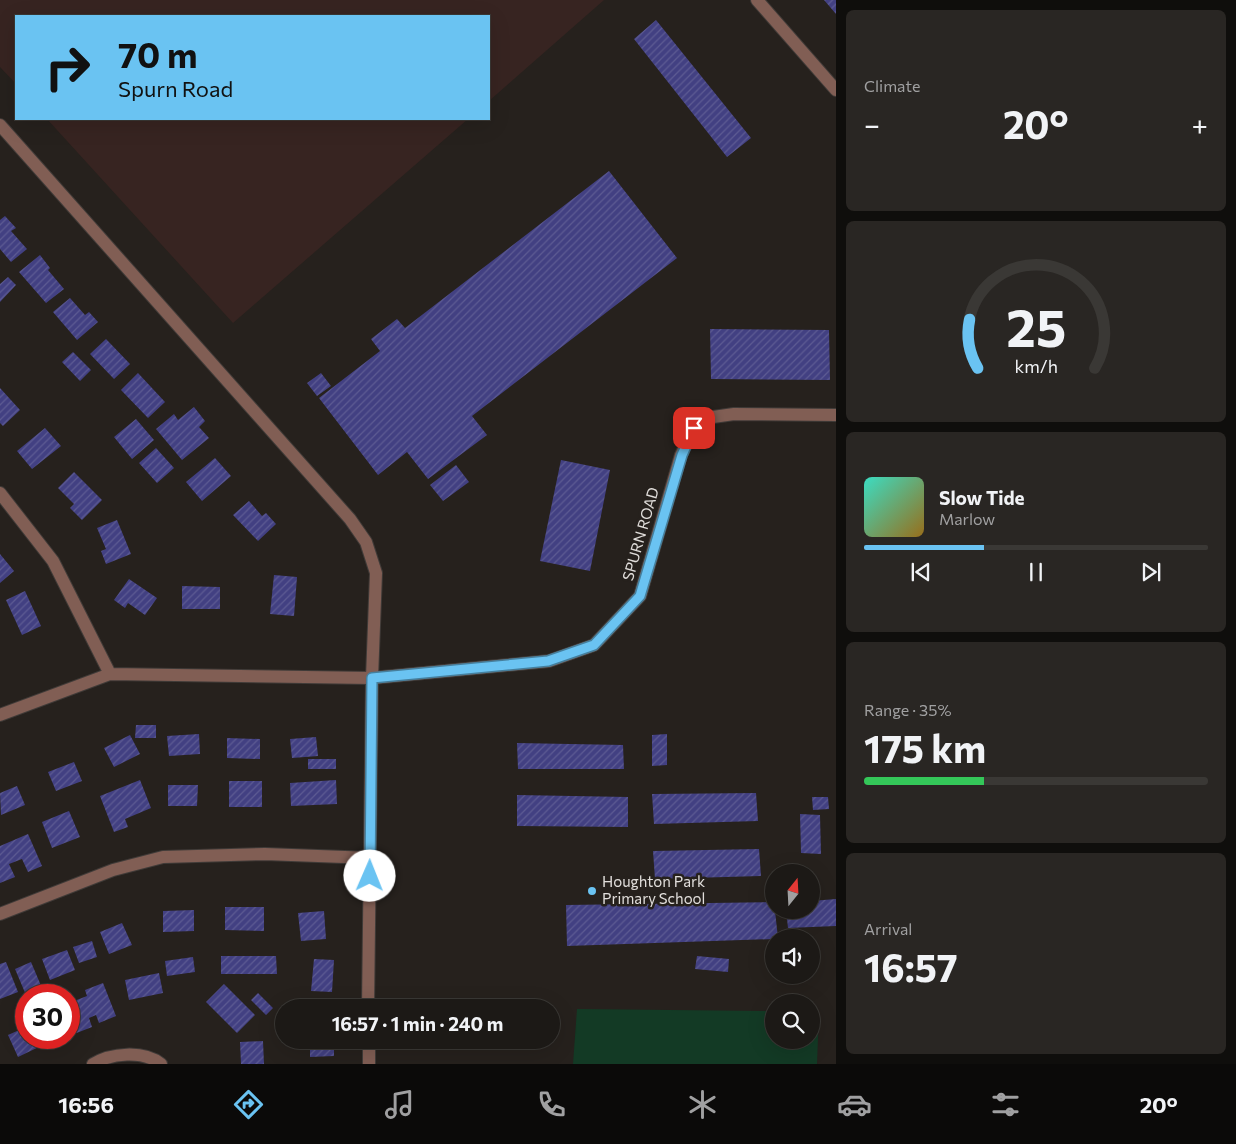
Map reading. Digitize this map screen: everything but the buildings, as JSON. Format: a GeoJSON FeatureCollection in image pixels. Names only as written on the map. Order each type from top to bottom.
{"type":"FeatureCollection","features":[{"type":"Feature","properties":{"kind":"street"},"geometry":{"type":"LineString","coordinates":[[757,0],[836,90]]}},
{"type":"Feature","properties":{"kind":"street"},"geometry":{"type":"LineString","coordinates":[[0,125],[355,527],[366,542],[376,573],[372,678],[368,999]]}},
{"type":"Feature","properties":{"kind":"street","name":"SPURN ROAD"},"geometry":{"type":"LineString","coordinates":[[110,674],[372,678],[548,661],[594,645],[640,596],[682,455],[694,428],[713,417],[734,414],[836,415]]}},
{"type":"Feature","properties":{"kind":"street"},"geometry":{"type":"LineString","coordinates":[[0,493],[53,561],[110,674],[0,715]]}},
{"type":"Feature","properties":{"kind":"street"},"geometry":{"type":"LineString","coordinates":[[0,914],[113,870],[163,857],[264,854],[370,858]]}},
{"type":"Feature","properties":{"kind":"street"},"geometry":{"type":"LineString","coordinates":[[369,1049],[369,1064]]}},
{"type":"Feature","properties":{"kind":"street"},"geometry":{"type":"LineString","coordinates":[[93,1064],[123,1054],[142,1056],[161,1064]]}},
{"type":"Feature","properties":{"kind":"shaded area"},"geometry":{"type":"Polygon","coordinates":[[[0,0],[604,0],[490,100],[490,15],[15,15],[15,83],[0,67],[0,0]]]}},
{"type":"Feature","properties":{"kind":"shaded area"},"geometry":{"type":"Polygon","coordinates":[[[48,120],[467,120],[233,323],[48,120]]]}},
{"type":"Feature","properties":{"kind":"green space"},"geometry":{"type":"Polygon","coordinates":[[[577,1009],[765,1011],[765,1049],[818,1049],[817,1064],[573,1064],[577,1009]]]}},
{"type":"Feature","properties":{"kind":"place","name":"Houghton Park Primary School"},"geometry":{"type":"Point","coordinates":[592,891]}},
{"type":"Feature","properties":{"kind":"route"},"geometry":{"type":"LineString","coordinates":[[370,876],[372,678],[548,661],[594,645],[640,596],[682,455],[694,428]]}}]}
